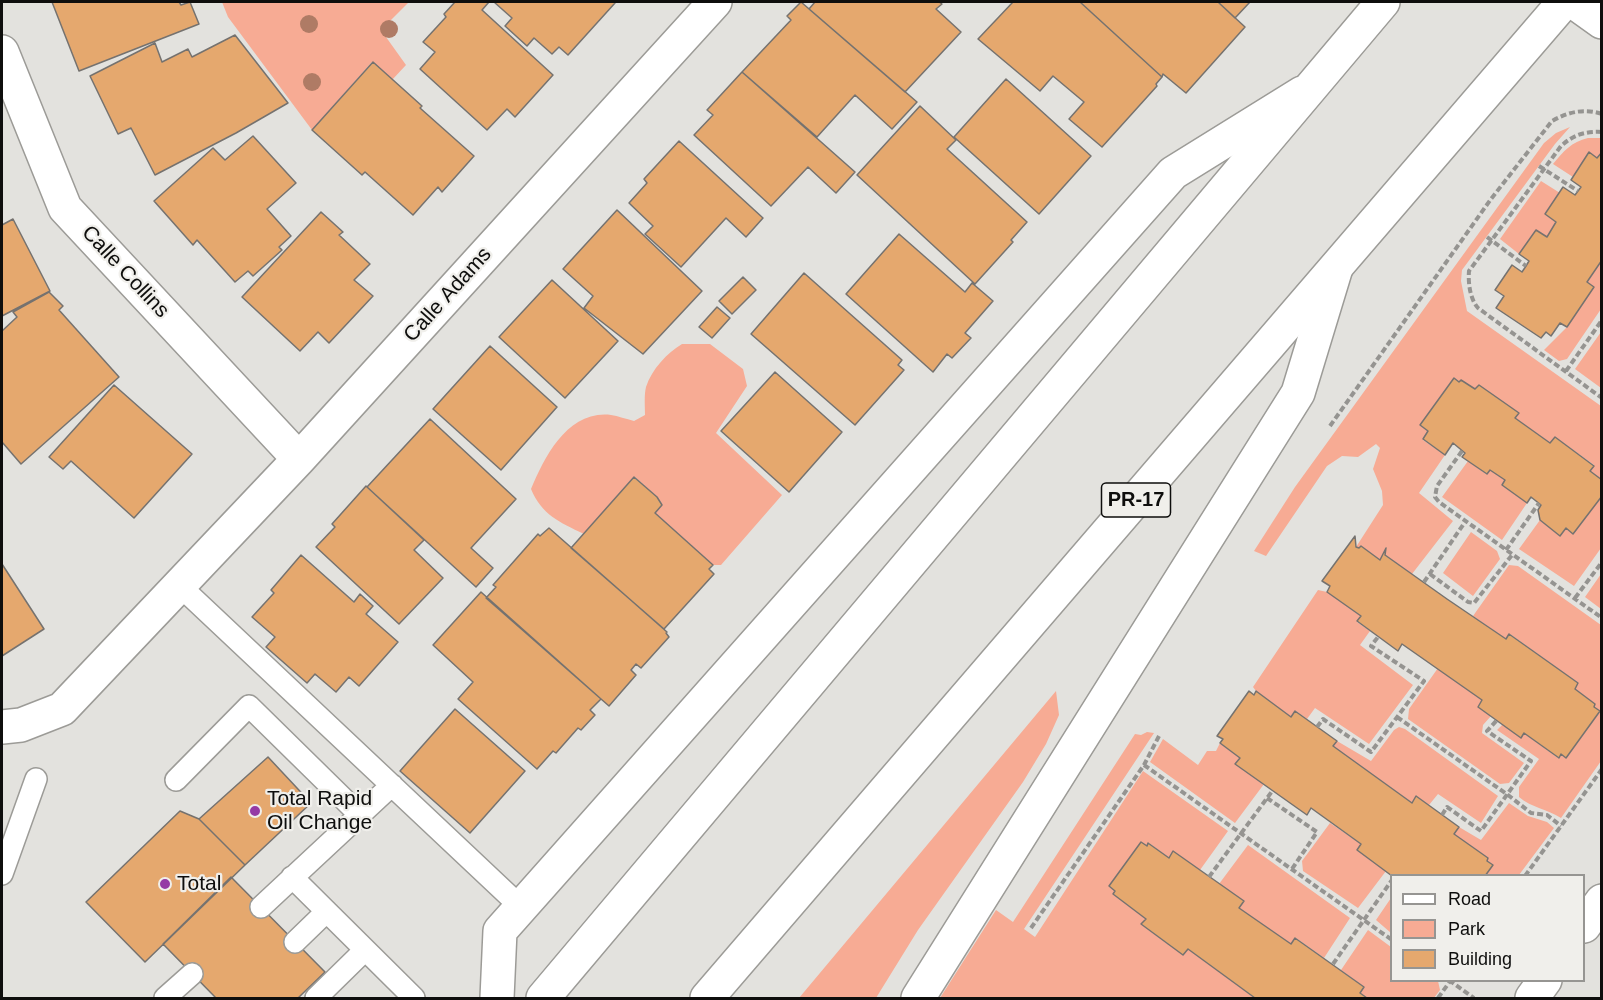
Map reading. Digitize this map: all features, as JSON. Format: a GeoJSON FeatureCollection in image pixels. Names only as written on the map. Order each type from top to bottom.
{"type":"FeatureCollection","features":[{"type":"Feature","properties":{"kind":"street","name":"Calle Adams"},"geometry":{"type":"LineString","coordinates":[[2,727],[21,725],[62,709],[299,459],[715,2]]}},
{"type":"Feature","properties":{"kind":"street"},"geometry":{"type":"LineString","coordinates":[[543,999],[1383,2]]}},
{"type":"Feature","properties":{"kind":"street","name":"PR-17"},"geometry":{"type":"LineString","coordinates":[[707,999],[1564,2]]}},
{"type":"Feature","properties":{"kind":"street"},"geometry":{"type":"LineString","coordinates":[[1574,2],[1602,22]]}},
{"type":"Feature","properties":{"kind":"street","name":"Calle Collins"},"geometry":{"type":"LineString","coordinates":[[2,52],[65,208],[299,459]]}},
{"type":"Feature","properties":{"kind":"street"},"geometry":{"type":"LineString","coordinates":[[497,999],[500,932],[1173,173],[1311,87]]}},
{"type":"Feature","properties":{"kind":"street"},"geometry":{"type":"LineString","coordinates":[[918,999],[1298,393],[1336,268]]}},
{"type":"Feature","properties":{"kind":"street"},"geometry":{"type":"LineString","coordinates":[[1585,925],[1602,901]]}},
{"type":"Feature","properties":{"kind":"street"},"geometry":{"type":"LineString","coordinates":[[1532,999],[1544,982]]}},
{"type":"Feature","properties":{"kind":"lane"},"geometry":{"type":"LineString","coordinates":[[180,586],[522,908]]}},
{"type":"Feature","properties":{"kind":"lane"},"geometry":{"type":"LineString","coordinates":[[176,780],[249,706],[360,815]]}},
{"type":"Feature","properties":{"kind":"lane"},"geometry":{"type":"LineString","coordinates":[[2,874],[36,779]]}},
{"type":"Feature","properties":{"kind":"lane"},"geometry":{"type":"LineString","coordinates":[[261,907],[392,785]]}},
{"type":"Feature","properties":{"kind":"lane"},"geometry":{"type":"LineString","coordinates":[[292,877],[414,999]]}},
{"type":"Feature","properties":{"kind":"lane"},"geometry":{"type":"LineString","coordinates":[[295,942],[326,912]]}},
{"type":"Feature","properties":{"kind":"lane"},"geometry":{"type":"LineString","coordinates":[[316,999],[365,950]]}},
{"type":"Feature","properties":{"kind":"lane"},"geometry":{"type":"LineString","coordinates":[[165,999],[192,974]]}},
{"type":"Feature","properties":{"kind":"path"},"geometry":{"type":"LineString","coordinates":[[1328,429],[1491,199],[1552,121],[1564,114],[1577,111],[1593,111],[1602,114]]}},
{"type":"Feature","properties":{"kind":"path"},"geometry":{"type":"LineString","coordinates":[[1602,132],[1590,132],[1569,139],[1541,167],[1492,241],[1469,271],[1468,280],[1474,303],[1478,308],[1602,398]]}},
{"type":"Feature","properties":{"kind":"path"},"geometry":{"type":"LineString","coordinates":[[1541,167],[1578,191]]}},
{"type":"Feature","properties":{"kind":"path"},"geometry":{"type":"LineString","coordinates":[[1487,237],[1526,266]]}},
{"type":"Feature","properties":{"kind":"path"},"geometry":{"type":"LineString","coordinates":[[1566,371],[1602,320]]}},
{"type":"Feature","properties":{"kind":"path"},"geometry":{"type":"LineString","coordinates":[[1462,451],[1437,486],[1435,497],[1465,522],[1602,618]]}},
{"type":"Feature","properties":{"kind":"path"},"geometry":{"type":"LineString","coordinates":[[1506,550],[1539,503]]}},
{"type":"Feature","properties":{"kind":"path"},"geometry":{"type":"LineString","coordinates":[[1424,582],[1465,522]]}},
{"type":"Feature","properties":{"kind":"path"},"geometry":{"type":"LineString","coordinates":[[1430,574],[1468,602],[1474,603],[1512,555]]}},
{"type":"Feature","properties":{"kind":"path"},"geometry":{"type":"LineString","coordinates":[[1575,598],[1602,562]]}},
{"type":"Feature","properties":{"kind":"path"},"geometry":{"type":"LineString","coordinates":[[1317,727],[1323,719],[1371,752],[1424,681],[1371,646],[1378,637]]}},
{"type":"Feature","properties":{"kind":"path"},"geometry":{"type":"LineString","coordinates":[[1397,717],[1531,813],[1547,815],[1561,826]]}},
{"type":"Feature","properties":{"kind":"path"},"geometry":{"type":"LineString","coordinates":[[1442,815],[1447,807],[1481,831],[1532,760],[1487,731],[1497,720]]}},
{"type":"Feature","properties":{"kind":"path"},"geometry":{"type":"LineString","coordinates":[[1031,928],[1144,765],[1159,736]]}},
{"type":"Feature","properties":{"kind":"path"},"geometry":{"type":"LineString","coordinates":[[1144,765],[1390,939]]}},
{"type":"Feature","properties":{"kind":"path"},"geometry":{"type":"LineString","coordinates":[[1526,874],[1602,769]]}},
{"type":"Feature","properties":{"kind":"path"},"geometry":{"type":"LineString","coordinates":[[1209,877],[1273,790]]}},
{"type":"Feature","properties":{"kind":"path"},"geometry":{"type":"LineString","coordinates":[[1267,798],[1317,832],[1292,869]]}},
{"type":"Feature","properties":{"kind":"path"},"geometry":{"type":"LineString","coordinates":[[1333,964],[1390,883]]}},
{"type":"Feature","properties":{"kind":"path"},"geometry":{"type":"LineString","coordinates":[[1438,999],[1449,982]]}},
{"type":"Feature","properties":{"kind":"path"},"geometry":{"type":"LineString","coordinates":[[1451,982],[1474,999]]}},
{"type":"Feature","properties":{"kind":"green space"},"geometry":{"type":"Polygon","coordinates":[[[222,2],[409,2],[381,30],[406,65],[392,80],[372,62],[312,130],[228,17],[222,2]]]}},
{"type":"Feature","properties":{"kind":"green space"},"geometry":{"type":"Polygon","coordinates":[[[1570,127],[1462,270],[1461,281],[1467,311],[1601,406],[1601,480],[1590,471],[1594,465],[1555,437],[1550,443],[1515,418],[1518,413],[1479,385],[1475,389],[1454,378],[1420,425],[1428,431],[1423,440],[1445,455],[1419,493],[1453,521],[1412,574],[1385,555],[1380,560],[1361,546],[1356,547],[1383,505],[1382,491],[1373,469],[1380,448],[1376,444],[1358,457],[1342,456],[1327,466],[1266,556],[1254,551],[1295,487],[1544,143],[1556,133],[1570,127]]]}},
{"type":"Feature","properties":{"kind":"green space"},"geometry":{"type":"Polygon","coordinates":[[[1588,138],[1601,138],[1601,152],[1597,158],[1589,153],[1573,177],[1553,164],[1572,145],[1588,138]]]}},
{"type":"Feature","properties":{"kind":"green space"},"geometry":{"type":"Polygon","coordinates":[[[1541,181],[1560,193],[1545,214],[1556,222],[1547,237],[1536,230],[1519,254],[1500,239],[1541,181]]]}},
{"type":"Feature","properties":{"kind":"green space"},"geometry":{"type":"Polygon","coordinates":[[[1601,260],[1601,309],[1567,359],[1559,361],[1544,350],[1567,327],[1593,287],[1587,282],[1601,260]]]}},
{"type":"Feature","properties":{"kind":"green space"},"geometry":{"type":"Polygon","coordinates":[[[1601,332],[1601,388],[1575,369],[1601,332]]]}},
{"type":"Feature","properties":{"kind":"green space"},"geometry":{"type":"Polygon","coordinates":[[[682,344],[710,344],[743,369],[747,386],[716,433],[782,495],[721,565],[713,565],[655,513],[662,504],[635,477],[584,534],[546,512],[531,489],[551,450],[570,428],[582,420],[596,415],[611,415],[634,421],[645,415],[646,387],[652,374],[671,352],[682,344]]]}},
{"type":"Feature","properties":{"kind":"green space"},"geometry":{"type":"Polygon","coordinates":[[[1468,461],[1486,474],[1490,470],[1505,480],[1502,485],[1527,503],[1502,540],[1442,497],[1468,461]]]}},
{"type":"Feature","properties":{"kind":"green space"},"geometry":{"type":"Polygon","coordinates":[[[1601,496],[1601,548],[1574,586],[1519,549],[1540,520],[1560,535],[1566,528],[1573,534],[1601,496]]]}},
{"type":"Feature","properties":{"kind":"green space"},"geometry":{"type":"Polygon","coordinates":[[[1471,532],[1497,551],[1500,559],[1473,596],[1443,573],[1471,532]]]}},
{"type":"Feature","properties":{"kind":"green space"},"geometry":{"type":"Polygon","coordinates":[[[1509,565],[1518,566],[1601,625],[1601,761],[1561,818],[1519,797],[1519,787],[1539,759],[1497,730],[1503,724],[1524,733],[1558,758],[1561,754],[1566,758],[1600,711],[1594,707],[1595,704],[1575,689],[1578,683],[1510,634],[1506,639],[1473,616],[1509,565]]]}},
{"type":"Feature","properties":{"kind":"green space"},"geometry":{"type":"Polygon","coordinates":[[[1601,574],[1601,609],[1585,597],[1601,574]]]}},
{"type":"Feature","properties":{"kind":"green space"},"geometry":{"type":"Polygon","coordinates":[[[1318,590],[1327,592],[1361,616],[1357,622],[1370,631],[1360,645],[1413,685],[1369,744],[1315,708],[1307,719],[1296,711],[1291,717],[1253,687],[1318,590]]]}},
{"type":"Feature","properties":{"kind":"green space"},"geometry":{"type":"Polygon","coordinates":[[[1438,668],[1482,700],[1478,707],[1491,716],[1483,725],[1482,733],[1524,763],[1509,783],[1500,784],[1408,719],[1409,709],[1438,668]]]}},
{"type":"Feature","properties":{"kind":"green space"},"geometry":{"type":"Polygon","coordinates":[[[1056,691],[1059,715],[1046,744],[1023,782],[918,930],[876,998],[799,998],[1056,691]]]}},
{"type":"Feature","properties":{"kind":"green space"},"geometry":{"type":"Polygon","coordinates":[[[1399,727],[1498,796],[1481,823],[1438,794],[1429,805],[1416,796],[1412,803],[1333,746],[1337,741],[1371,761],[1394,730],[1399,727]]]}},
{"type":"Feature","properties":{"kind":"green space"},"geometry":{"type":"Polygon","coordinates":[[[1147,732],[1154,733],[1024,929],[1035,937],[1143,771],[1228,831],[1200,870],[1173,852],[1169,858],[1149,843],[1147,846],[1141,843],[1109,886],[1115,891],[1113,894],[1146,919],[1142,925],[1183,955],[1188,949],[1255,998],[940,998],[996,910],[1013,922],[1135,734],[1141,735],[1147,732]]]}},
{"type":"Feature","properties":{"kind":"green space"},"geometry":{"type":"Polygon","coordinates":[[[1163,739],[1198,765],[1207,751],[1216,751],[1220,743],[1240,758],[1264,784],[1235,823],[1150,762],[1163,739]]]}},
{"type":"Feature","properties":{"kind":"green space"},"geometry":{"type":"Polygon","coordinates":[[[1509,803],[1528,816],[1547,822],[1554,828],[1520,874],[1486,874],[1493,865],[1487,861],[1488,858],[1454,834],[1459,827],[1481,840],[1509,803]]]}},
{"type":"Feature","properties":{"kind":"green space"},"geometry":{"type":"Polygon","coordinates":[[[1330,823],[1361,844],[1357,850],[1386,871],[1358,908],[1303,871],[1302,861],[1330,823]]]}},
{"type":"Feature","properties":{"kind":"green space"},"geometry":{"type":"Polygon","coordinates":[[[1248,845],[1350,918],[1324,958],[1296,938],[1291,944],[1239,908],[1244,901],[1219,884],[1248,845]]]}},
{"type":"Feature","properties":{"kind":"green space"},"geometry":{"type":"Polygon","coordinates":[[[1390,899],[1390,932],[1376,920],[1390,899]]]}},
{"type":"Feature","properties":{"kind":"green space"},"geometry":{"type":"Polygon","coordinates":[[[1368,930],[1390,946],[1390,982],[1438,982],[1440,990],[1434,998],[1367,998],[1360,993],[1364,987],[1341,970],[1368,930]]]}},
{"type":"Feature","properties":{"kind":"building"},"geometry":{"type":"Polygon","coordinates":[[[52,2],[179,2],[181,5],[190,2],[199,24],[79,71],[52,2]]]}},
{"type":"Feature","properties":{"kind":"building"},"geometry":{"type":"Polygon","coordinates":[[[455,2],[489,2],[482,10],[553,75],[515,117],[507,109],[487,130],[420,69],[435,52],[423,42],[446,17],[444,14],[455,2]]]}},
{"type":"Feature","properties":{"kind":"building"},"geometry":{"type":"Polygon","coordinates":[[[494,2],[615,3],[568,55],[559,47],[552,54],[534,38],[527,46],[505,26],[512,18],[494,2]]]}},
{"type":"Feature","properties":{"kind":"building"},"geometry":{"type":"Polygon","coordinates":[[[801,2],[917,102],[892,129],[855,95],[817,137],[742,72],[791,20],[787,16],[801,2]]]}},
{"type":"Feature","properties":{"kind":"building"},"geometry":{"type":"Polygon","coordinates":[[[815,2],[939,2],[942,4],[936,9],[961,32],[905,92],[809,9],[815,2]]]}},
{"type":"Feature","properties":{"kind":"building"},"geometry":{"type":"Polygon","coordinates":[[[1013,2],[1080,2],[1162,77],[1156,84],[1157,86],[1102,147],[1069,119],[1084,102],[1053,76],[1040,91],[978,39],[1013,2]]]}},
{"type":"Feature","properties":{"kind":"building"},"geometry":{"type":"Polygon","coordinates":[[[1080,2],[1218,2],[1245,27],[1186,93],[1163,74],[1162,77],[1080,2]]]}},
{"type":"Feature","properties":{"kind":"building"},"geometry":{"type":"Polygon","coordinates":[[[1218,2],[1250,2],[1235,18],[1218,2]]]}},
{"type":"Feature","properties":{"kind":"building"},"geometry":{"type":"Polygon","coordinates":[[[235,35],[288,103],[155,175],[131,128],[118,134],[90,76],[155,43],[162,62],[188,49],[192,57],[235,35]]]}},
{"type":"Feature","properties":{"kind":"building"},"geometry":{"type":"Polygon","coordinates":[[[373,62],[474,156],[442,192],[438,187],[413,215],[365,172],[362,175],[312,130],[373,62]]]}},
{"type":"Feature","properties":{"kind":"building"},"geometry":{"type":"Polygon","coordinates":[[[742,72],[855,172],[836,193],[808,167],[771,206],[694,135],[713,115],[707,110],[742,72]]]}},
{"type":"Feature","properties":{"kind":"building"},"geometry":{"type":"Polygon","coordinates":[[[1006,79],[1091,156],[1039,214],[954,137],[1006,79]]]}},
{"type":"Feature","properties":{"kind":"building"},"geometry":{"type":"Polygon","coordinates":[[[920,106],[956,140],[947,149],[1027,222],[1011,240],[1013,242],[975,284],[857,175],[920,106]]]}},
{"type":"Feature","properties":{"kind":"building"},"geometry":{"type":"Polygon","coordinates":[[[253,136],[296,183],[267,209],[291,236],[279,247],[282,250],[253,276],[248,271],[235,282],[197,240],[193,245],[154,201],[213,148],[225,160],[253,136]]]}},
{"type":"Feature","properties":{"kind":"building"},"geometry":{"type":"Polygon","coordinates":[[[679,141],[763,218],[746,237],[726,218],[681,267],[645,234],[653,226],[629,203],[647,183],[644,179],[679,141]]]}},
{"type":"Feature","properties":{"kind":"building"},"geometry":{"type":"Polygon","coordinates":[[[1589,152],[1597,158],[1602,152],[1602,260],[1587,282],[1594,287],[1567,327],[1560,323],[1551,336],[1546,332],[1541,338],[1496,308],[1504,296],[1495,290],[1512,265],[1522,272],[1529,261],[1519,254],[1536,230],[1547,237],[1556,222],[1545,214],[1563,187],[1575,195],[1581,187],[1571,180],[1589,152]]]}},
{"type":"Feature","properties":{"kind":"building"},"geometry":{"type":"Polygon","coordinates":[[[617,210],[702,291],[643,354],[584,308],[593,296],[563,269],[617,210]]]}},
{"type":"Feature","properties":{"kind":"building"},"geometry":{"type":"Polygon","coordinates":[[[321,212],[343,232],[339,235],[370,264],[354,280],[373,296],[329,343],[318,332],[300,351],[242,297],[321,212]]]}},
{"type":"Feature","properties":{"kind":"building"},"geometry":{"type":"Polygon","coordinates":[[[13,219],[50,291],[2,316],[2,225],[13,219]]]}},
{"type":"Feature","properties":{"kind":"building"},"geometry":{"type":"Polygon","coordinates":[[[899,234],[965,292],[972,283],[993,301],[965,333],[971,338],[952,358],[947,354],[933,372],[846,294],[899,234]]]}},
{"type":"Feature","properties":{"kind":"building"},"geometry":{"type":"Polygon","coordinates":[[[804,273],[902,360],[898,365],[904,370],[855,425],[751,334],[804,273]]]}},
{"type":"Feature","properties":{"kind":"building"},"geometry":{"type":"Polygon","coordinates":[[[743,277],[756,290],[732,314],[719,301],[743,277]]]}},
{"type":"Feature","properties":{"kind":"building"},"geometry":{"type":"Polygon","coordinates":[[[552,280],[618,341],[565,398],[499,337],[552,280]]]}},
{"type":"Feature","properties":{"kind":"building"},"geometry":{"type":"Polygon","coordinates":[[[49,292],[63,306],[59,310],[119,377],[21,464],[2,442],[2,331],[17,317],[13,312],[49,292]]]}},
{"type":"Feature","properties":{"kind":"building"},"geometry":{"type":"Polygon","coordinates":[[[717,307],[730,318],[712,338],[699,327],[717,307]]]}},
{"type":"Feature","properties":{"kind":"building"},"geometry":{"type":"Polygon","coordinates":[[[490,346],[557,407],[501,470],[433,409],[490,346]]]}},
{"type":"Feature","properties":{"kind":"building"},"geometry":{"type":"Polygon","coordinates":[[[775,372],[842,432],[789,492],[721,431],[775,372]]]}},
{"type":"Feature","properties":{"kind":"building"},"geometry":{"type":"Polygon","coordinates":[[[1454,378],[1475,389],[1479,385],[1519,413],[1515,418],[1550,443],[1555,437],[1594,466],[1590,471],[1602,480],[1602,496],[1573,534],[1566,528],[1560,536],[1540,520],[1538,510],[1541,505],[1531,497],[1527,503],[1502,485],[1505,480],[1490,470],[1487,474],[1462,457],[1465,453],[1453,443],[1445,455],[1423,439],[1428,431],[1420,425],[1454,378]]]}},
{"type":"Feature","properties":{"kind":"building"},"geometry":{"type":"Polygon","coordinates":[[[114,385],[192,454],[134,518],[71,461],[63,469],[49,457],[114,385]]]}},
{"type":"Feature","properties":{"kind":"building"},"geometry":{"type":"Polygon","coordinates":[[[430,419],[516,499],[471,548],[493,568],[476,587],[367,487],[430,419]]]}},
{"type":"Feature","properties":{"kind":"building"},"geometry":{"type":"Polygon","coordinates":[[[634,477],[657,497],[662,505],[655,513],[713,565],[709,569],[714,574],[664,629],[571,548],[634,477]]]}},
{"type":"Feature","properties":{"kind":"building"},"geometry":{"type":"Polygon","coordinates":[[[366,486],[424,540],[414,550],[443,578],[399,624],[316,547],[335,527],[332,524],[366,486]]]}},
{"type":"Feature","properties":{"kind":"building"},"geometry":{"type":"Polygon","coordinates":[[[549,528],[667,632],[669,637],[641,668],[636,664],[631,670],[636,675],[609,706],[486,598],[496,587],[493,585],[538,534],[540,536],[549,528]]]}},
{"type":"Feature","properties":{"kind":"building"},"geometry":{"type":"Polygon","coordinates":[[[1355,536],[1356,547],[1361,546],[1380,560],[1386,548],[1385,555],[1447,599],[1506,639],[1509,634],[1578,683],[1575,689],[1595,704],[1594,707],[1600,711],[1566,758],[1561,754],[1559,758],[1524,733],[1521,738],[1478,707],[1482,700],[1402,644],[1398,651],[1357,621],[1361,616],[1327,592],[1330,586],[1322,581],[1355,536]]]}},
{"type":"Feature","properties":{"kind":"building"},"geometry":{"type":"Polygon","coordinates":[[[301,555],[354,602],[360,594],[373,606],[366,614],[398,642],[359,686],[349,677],[336,692],[315,674],[307,683],[266,647],[275,637],[252,617],[274,593],[271,590],[301,555]]]}},
{"type":"Feature","properties":{"kind":"building"},"geometry":{"type":"Polygon","coordinates":[[[2,564],[44,629],[2,656],[2,564]]]}},
{"type":"Feature","properties":{"kind":"building"},"geometry":{"type":"Polygon","coordinates":[[[481,592],[601,699],[590,710],[595,715],[581,730],[578,728],[556,753],[553,751],[537,769],[458,699],[473,682],[433,645],[481,592]]]}},
{"type":"Feature","properties":{"kind":"building"},"geometry":{"type":"Polygon","coordinates":[[[1249,691],[1254,695],[1256,691],[1291,717],[1295,711],[1337,741],[1333,746],[1412,803],[1416,796],[1459,827],[1454,834],[1488,858],[1487,861],[1493,865],[1486,874],[1390,875],[1357,850],[1361,844],[1311,808],[1307,815],[1235,764],[1240,758],[1220,743],[1223,739],[1217,736],[1249,691]]]}},
{"type":"Feature","properties":{"kind":"building"},"geometry":{"type":"Polygon","coordinates":[[[455,709],[525,771],[470,833],[400,771],[455,709]]]}},
{"type":"Feature","properties":{"kind":"building","name":"Total Rapid Oil Change"},"geometry":{"type":"Polygon","coordinates":[[[268,757],[311,803],[245,865],[199,819],[268,757]]]}},
{"type":"Feature","properties":{"kind":"building","name":"Total"},"geometry":{"type":"Polygon","coordinates":[[[180,811],[199,819],[245,865],[145,962],[86,902],[180,811]]]}},
{"type":"Feature","properties":{"kind":"building"},"geometry":{"type":"Polygon","coordinates":[[[1141,842],[1147,846],[1148,843],[1169,858],[1173,851],[1244,901],[1239,908],[1291,944],[1295,938],[1364,987],[1360,993],[1367,998],[1255,998],[1188,949],[1183,955],[1141,924],[1146,919],[1113,894],[1115,891],[1109,886],[1141,842]]]}},
{"type":"Feature","properties":{"kind":"building"},"geometry":{"type":"Polygon","coordinates":[[[231,877],[325,972],[298,998],[216,998],[163,944],[231,877]]]}},
{"type":"Feature","properties":{"kind":"place","name":"Total Rapid Oil Change"},"geometry":{"type":"Point","coordinates":[255,811]}},
{"type":"Feature","properties":{"kind":"place","name":"Total"},"geometry":{"type":"Point","coordinates":[165,884]}}]}
